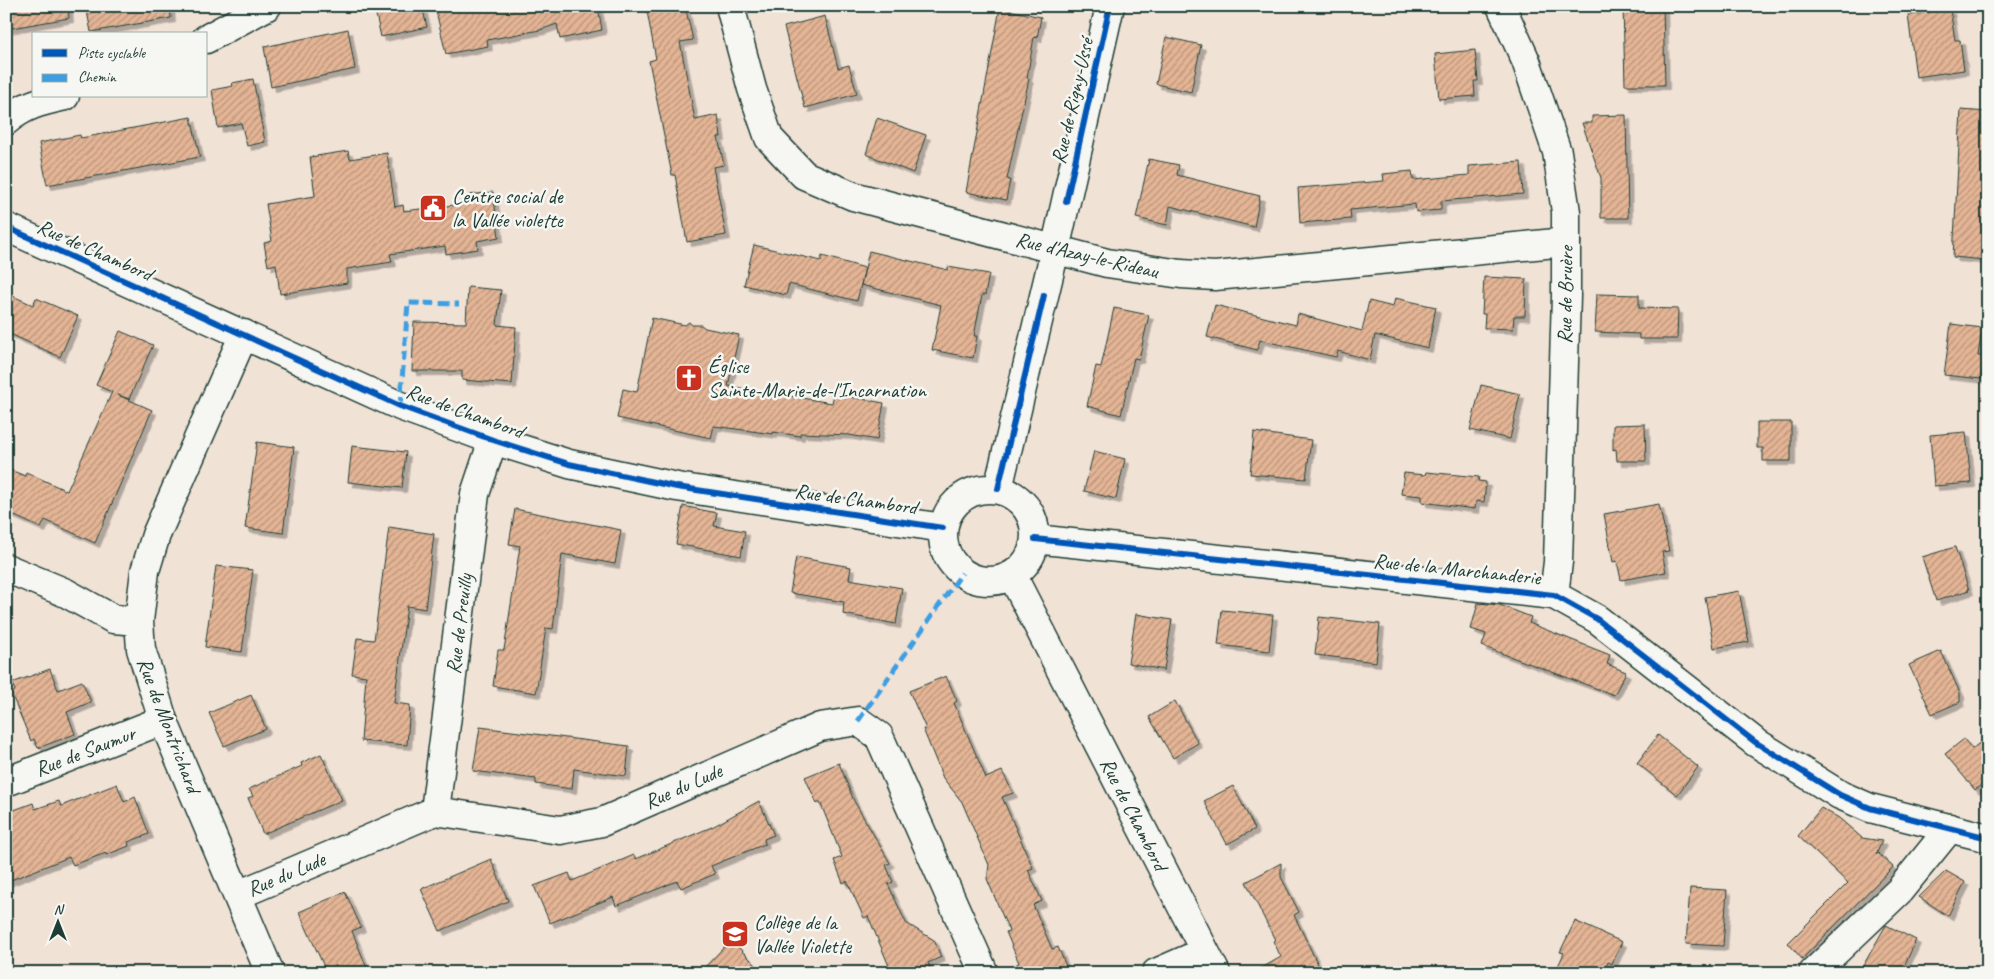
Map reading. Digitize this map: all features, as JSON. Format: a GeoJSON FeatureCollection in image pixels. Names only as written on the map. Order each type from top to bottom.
{"type":"FeatureCollection","features":[{"type":"Feature","properties":{"kind":"street"},"geometry":{"type":"LineString","coordinates":[[208,38],[267,6]]}},
{"type":"Feature","properties":{"kind":"street","name":"Rue d'Azay-le-Rideau"},"geometry":{"type":"LineString","coordinates":[[730,6],[752,89],[769,138],[804,175],[854,196],[1055,250],[1141,269],[1215,276],[1566,242]]}},
{"type":"Feature","properties":{"kind":"street","name":"Rue de Rigny-Ussé"},"geometry":{"type":"LineString","coordinates":[[998,489],[1055,250],[1110,6]]}},
{"type":"Feature","properties":{"kind":"street","name":"Rue de Bruère"},"geometry":{"type":"LineString","coordinates":[[1505,8],[1526,61],[1557,152],[1566,212],[1558,562],[1554,596]]}},
{"type":"Feature","properties":{"kind":"street"},"geometry":{"type":"LineString","coordinates":[[6,121],[31,104],[56,98]]}},
{"type":"Feature","properties":{"kind":"street","name":"Rue de Chambord"},"geometry":{"type":"LineString","coordinates":[[6,228],[400,406],[493,440],[569,464],[677,487],[942,528]]}},
{"type":"Feature","properties":{"kind":"street","name":"Rue de Montrichard"},"geometry":{"type":"LineString","coordinates":[[244,334],[156,535],[145,571],[139,604],[139,621],[141,649],[164,720],[270,973]]}},
{"type":"Feature","properties":{"kind":"street","name":"Rue de Preuilly"},"geometry":{"type":"LineString","coordinates":[[435,811],[475,494],[493,440]]}},
{"type":"Feature","properties":{"kind":"street"},"geometry":{"type":"LineString","coordinates":[[982,488],[998,489],[1013,495],[1026,507],[1034,522],[1035,539],[1028,560],[1012,575],[987,581],[974,579],[962,573],[946,553],[942,541],[942,528],[947,514],[956,501],[968,493],[982,488]]}},
{"type":"Feature","properties":{"kind":"street","name":"Rue de la Marchanderie"},"geometry":{"type":"LineString","coordinates":[[1035,539],[1554,596],[1597,619],[1755,742],[1840,795],[1870,808],[1988,838]]}},
{"type":"Feature","properties":{"kind":"street"},"geometry":{"type":"LineString","coordinates":[[6,568],[66,593],[113,619],[139,621]]}},
{"type":"Feature","properties":{"kind":"street","name":"Rue de Chambord"},"geometry":{"type":"LineString","coordinates":[[1012,575],[1210,962]]}},
{"type":"Feature","properties":{"kind":"street","name":"Rue de Saumur"},"geometry":{"type":"LineString","coordinates":[[6,782],[164,720]]}},
{"type":"Feature","properties":{"kind":"street","name":"Rue du Lude"},"geometry":{"type":"LineString","coordinates":[[238,895],[435,811],[560,830],[602,822],[820,726],[858,721],[879,736],[984,973]]}},
{"type":"Feature","properties":{"kind":"street"},"geometry":{"type":"LineString","coordinates":[[1813,973],[1899,891],[1950,828]]}},
{"type":"Feature","properties":{"kind":"street"},"geometry":{"type":"LineString","coordinates":[[1156,973],[1210,962]]}},
{"type":"Feature","properties":{"kind":"building"},"geometry":{"type":"Polygon","coordinates":[[[6,6],[68,6],[69,18],[6,29],[6,6]]]}},
{"type":"Feature","properties":{"kind":"building"},"geometry":{"type":"Polygon","coordinates":[[[86,6],[170,6],[171,18],[91,32],[86,6]]]}},
{"type":"Feature","properties":{"kind":"building"},"geometry":{"type":"Polygon","coordinates":[[[374,6],[422,6],[427,27],[381,37],[374,6]]]}},
{"type":"Feature","properties":{"kind":"building"},"geometry":{"type":"Polygon","coordinates":[[[460,6],[598,6],[602,30],[560,39],[557,24],[540,30],[487,40],[488,46],[446,54],[436,11],[460,6]]]}},
{"type":"Feature","properties":{"kind":"building"},"geometry":{"type":"Polygon","coordinates":[[[646,6],[685,6],[693,40],[680,42],[695,120],[718,115],[721,137],[718,137],[724,165],[713,167],[726,235],[687,242],[675,175],[672,175],[649,61],[656,59],[646,6]]]}},
{"type":"Feature","properties":{"kind":"building"},"geometry":{"type":"Polygon","coordinates":[[[1623,6],[1663,6],[1665,85],[1625,85],[1623,6]]]}},
{"type":"Feature","properties":{"kind":"building"},"geometry":{"type":"Polygon","coordinates":[[[1000,8],[1041,17],[1037,38],[1034,37],[1027,78],[1029,79],[1007,179],[1010,180],[1006,200],[966,192],[1000,8]]]}},
{"type":"Feature","properties":{"kind":"building"},"geometry":{"type":"Polygon","coordinates":[[[1950,9],[1955,40],[1960,40],[1964,70],[1916,77],[1908,15],[1950,9]]]}},
{"type":"Feature","properties":{"kind":"building"},"geometry":{"type":"Polygon","coordinates":[[[825,16],[838,68],[849,65],[857,94],[805,108],[784,27],[825,16]]]}},
{"type":"Feature","properties":{"kind":"building"},"geometry":{"type":"Polygon","coordinates":[[[348,29],[355,69],[271,87],[264,47],[348,29]]]}},
{"type":"Feature","properties":{"kind":"building"},"geometry":{"type":"Polygon","coordinates":[[[1166,37],[1201,45],[1191,92],[1156,84],[1166,37]]]}},
{"type":"Feature","properties":{"kind":"building"},"geometry":{"type":"Polygon","coordinates":[[[1475,50],[1478,81],[1474,81],[1475,96],[1439,99],[1435,54],[1475,50]]]}},
{"type":"Feature","properties":{"kind":"building"},"geometry":{"type":"Polygon","coordinates":[[[253,79],[265,142],[247,146],[241,123],[218,128],[212,90],[233,86],[232,83],[253,79]]]}},
{"type":"Feature","properties":{"kind":"building"},"geometry":{"type":"Polygon","coordinates":[[[1961,110],[1988,112],[1988,232],[1985,260],[1953,257],[1961,110]]]}},
{"type":"Feature","properties":{"kind":"building"},"geometry":{"type":"Polygon","coordinates":[[[1626,115],[1628,218],[1601,218],[1601,178],[1582,123],[1592,123],[1592,116],[1626,115]]]}},
{"type":"Feature","properties":{"kind":"building"},"geometry":{"type":"Polygon","coordinates":[[[191,117],[200,157],[47,185],[39,143],[80,135],[81,138],[191,117]]]}},
{"type":"Feature","properties":{"kind":"building"},"geometry":{"type":"Polygon","coordinates":[[[877,118],[926,135],[913,173],[866,154],[877,118]]]}},
{"type":"Feature","properties":{"kind":"building"},"geometry":{"type":"Polygon","coordinates":[[[348,151],[350,159],[387,153],[395,207],[403,205],[404,211],[471,203],[469,195],[493,192],[499,237],[477,241],[478,249],[446,254],[445,246],[390,254],[392,262],[347,269],[347,283],[280,294],[276,264],[268,266],[264,243],[272,241],[266,204],[315,196],[310,157],[348,151]]]}},
{"type":"Feature","properties":{"kind":"building"},"geometry":{"type":"Polygon","coordinates":[[[1149,159],[1179,165],[1177,175],[1260,196],[1254,227],[1170,206],[1167,225],[1136,218],[1149,159]]]}},
{"type":"Feature","properties":{"kind":"building"},"geometry":{"type":"Polygon","coordinates":[[[1521,162],[1523,194],[1441,201],[1441,210],[1416,212],[1415,204],[1350,210],[1351,219],[1300,223],[1298,188],[1384,181],[1383,174],[1412,171],[1413,180],[1469,175],[1469,166],[1521,162]]]}},
{"type":"Feature","properties":{"kind":"building"},"geometry":{"type":"Polygon","coordinates":[[[754,245],[821,261],[822,256],[865,268],[857,301],[789,284],[786,295],[744,285],[754,245]]]}},
{"type":"Feature","properties":{"kind":"building"},"geometry":{"type":"Polygon","coordinates":[[[869,251],[948,270],[948,267],[989,274],[985,295],[982,295],[974,336],[977,336],[973,358],[932,350],[941,305],[861,285],[869,251]]]}},
{"type":"Feature","properties":{"kind":"building"},"geometry":{"type":"Polygon","coordinates":[[[1484,277],[1526,279],[1525,316],[1514,316],[1513,329],[1484,328],[1485,314],[1482,314],[1484,277]]]}},
{"type":"Feature","properties":{"kind":"building"},"geometry":{"type":"Polygon","coordinates":[[[468,287],[501,290],[497,325],[516,327],[512,384],[462,380],[462,371],[412,371],[414,322],[466,323],[468,287]]]}},
{"type":"Feature","properties":{"kind":"building"},"geometry":{"type":"Polygon","coordinates":[[[6,293],[33,305],[36,298],[78,316],[60,357],[6,332],[6,293]]]}},
{"type":"Feature","properties":{"kind":"building"},"geometry":{"type":"Polygon","coordinates":[[[1597,294],[1639,295],[1639,308],[1678,309],[1677,339],[1639,339],[1639,334],[1595,332],[1597,294]]]}},
{"type":"Feature","properties":{"kind":"building"},"geometry":{"type":"Polygon","coordinates":[[[1395,298],[1436,307],[1428,348],[1375,335],[1370,360],[1338,351],[1336,357],[1260,340],[1257,350],[1207,337],[1215,305],[1296,325],[1298,314],[1362,331],[1369,301],[1393,307],[1395,298]]]}},
{"type":"Feature","properties":{"kind":"building"},"geometry":{"type":"Polygon","coordinates":[[[1114,308],[1149,315],[1139,359],[1134,358],[1121,415],[1087,406],[1096,366],[1101,367],[1114,308]]]}},
{"type":"Feature","properties":{"kind":"building"},"geometry":{"type":"Polygon","coordinates":[[[652,318],[685,325],[689,322],[692,325],[701,325],[705,328],[739,335],[728,386],[832,403],[834,394],[884,403],[877,440],[849,435],[800,433],[800,436],[773,432],[773,434],[714,426],[711,438],[617,418],[623,389],[637,392],[652,318]]]}},
{"type":"Feature","properties":{"kind":"building"},"geometry":{"type":"Polygon","coordinates":[[[1951,324],[1982,328],[1978,356],[1984,356],[1981,379],[1944,375],[1951,324]]]}},
{"type":"Feature","properties":{"kind":"building"},"geometry":{"type":"Polygon","coordinates":[[[120,331],[153,345],[129,399],[118,395],[152,410],[95,543],[45,520],[41,528],[6,512],[6,468],[25,476],[26,472],[67,491],[112,392],[96,385],[120,331]]]}},
{"type":"Feature","properties":{"kind":"building"},"geometry":{"type":"Polygon","coordinates":[[[1481,385],[1520,394],[1510,439],[1470,430],[1481,385]]]}},
{"type":"Feature","properties":{"kind":"building"},"geometry":{"type":"Polygon","coordinates":[[[1757,422],[1791,422],[1791,461],[1763,461],[1763,448],[1757,448],[1757,422]]]}},
{"type":"Feature","properties":{"kind":"building"},"geometry":{"type":"Polygon","coordinates":[[[1645,424],[1646,461],[1617,461],[1616,449],[1613,450],[1613,425],[1645,424]]]}},
{"type":"Feature","properties":{"kind":"building"},"geometry":{"type":"Polygon","coordinates":[[[1254,432],[1311,440],[1306,479],[1250,474],[1254,432]]]}},
{"type":"Feature","properties":{"kind":"building"},"geometry":{"type":"Polygon","coordinates":[[[1966,432],[1971,483],[1934,486],[1930,435],[1966,432]]]}},
{"type":"Feature","properties":{"kind":"building"},"geometry":{"type":"Polygon","coordinates":[[[257,442],[294,447],[283,533],[245,528],[257,442]]]}},
{"type":"Feature","properties":{"kind":"building"},"geometry":{"type":"Polygon","coordinates":[[[352,446],[406,452],[402,488],[348,482],[352,446]]]}},
{"type":"Feature","properties":{"kind":"building"},"geometry":{"type":"Polygon","coordinates":[[[1094,451],[1125,459],[1116,499],[1084,491],[1094,451]]]}},
{"type":"Feature","properties":{"kind":"building"},"geometry":{"type":"Polygon","coordinates":[[[1426,472],[1479,477],[1478,481],[1486,482],[1484,502],[1476,501],[1475,509],[1422,502],[1422,496],[1401,494],[1404,473],[1425,475],[1426,472]]]}},
{"type":"Feature","properties":{"kind":"building"},"geometry":{"type":"Polygon","coordinates":[[[1659,504],[1669,551],[1662,552],[1666,572],[1621,580],[1617,561],[1613,562],[1604,514],[1659,504]]]}},
{"type":"Feature","properties":{"kind":"building"},"geometry":{"type":"Polygon","coordinates":[[[683,506],[717,513],[714,526],[745,531],[741,556],[676,544],[683,506]]]}},
{"type":"Feature","properties":{"kind":"building"},"geometry":{"type":"Polygon","coordinates":[[[515,509],[621,530],[615,564],[562,554],[553,629],[546,628],[536,693],[493,686],[498,650],[504,650],[520,546],[509,544],[515,509]]]}},
{"type":"Feature","properties":{"kind":"building"},"geometry":{"type":"Polygon","coordinates":[[[389,527],[434,534],[425,609],[407,606],[394,703],[410,705],[407,745],[361,741],[366,676],[352,674],[357,638],[374,640],[389,527]]]}},
{"type":"Feature","properties":{"kind":"building"},"geometry":{"type":"Polygon","coordinates":[[[1955,547],[1969,590],[1936,601],[1922,557],[1955,547]]]}},
{"type":"Feature","properties":{"kind":"building"},"geometry":{"type":"Polygon","coordinates":[[[796,557],[851,567],[849,579],[902,588],[896,624],[843,614],[844,602],[790,593],[796,557]]]}},
{"type":"Feature","properties":{"kind":"building"},"geometry":{"type":"Polygon","coordinates":[[[216,566],[253,570],[242,652],[205,647],[216,566]]]}},
{"type":"Feature","properties":{"kind":"building"},"geometry":{"type":"Polygon","coordinates":[[[1739,591],[1749,642],[1714,648],[1705,597],[1739,591]]]}},
{"type":"Feature","properties":{"kind":"building"},"geometry":{"type":"Polygon","coordinates":[[[1478,603],[1500,605],[1531,617],[1529,623],[1610,655],[1607,664],[1626,672],[1614,695],[1482,646],[1486,634],[1471,629],[1478,603]]]}},
{"type":"Feature","properties":{"kind":"building"},"geometry":{"type":"Polygon","coordinates":[[[1222,610],[1273,615],[1269,651],[1218,645],[1222,610]]]}},
{"type":"Feature","properties":{"kind":"building"},"geometry":{"type":"Polygon","coordinates":[[[1136,614],[1172,620],[1164,670],[1128,663],[1136,614]]]}},
{"type":"Feature","properties":{"kind":"building"},"geometry":{"type":"Polygon","coordinates":[[[1319,617],[1380,624],[1376,662],[1315,655],[1319,617]]]}},
{"type":"Feature","properties":{"kind":"building"},"geometry":{"type":"Polygon","coordinates":[[[1941,651],[1960,693],[1960,702],[1932,714],[1909,665],[1941,651]]]}},
{"type":"Feature","properties":{"kind":"building"},"geometry":{"type":"Polygon","coordinates":[[[50,669],[58,690],[82,681],[91,702],[67,712],[75,734],[38,748],[34,739],[31,741],[11,693],[15,691],[12,683],[50,669]]]}},
{"type":"Feature","properties":{"kind":"building"},"geometry":{"type":"Polygon","coordinates":[[[946,676],[957,701],[954,703],[986,778],[1002,771],[1013,793],[1002,797],[1033,868],[1028,870],[1042,901],[1033,905],[1052,949],[1058,947],[1069,973],[999,973],[1019,963],[1006,932],[1009,931],[987,879],[989,865],[962,802],[943,778],[923,729],[926,729],[909,691],[946,676]]]}},
{"type":"Feature","properties":{"kind":"building"},"geometry":{"type":"Polygon","coordinates":[[[251,695],[266,729],[224,746],[209,713],[251,695]]]}},
{"type":"Feature","properties":{"kind":"building"},"geometry":{"type":"Polygon","coordinates":[[[1175,701],[1198,743],[1173,758],[1149,717],[1175,701]]]}},
{"type":"Feature","properties":{"kind":"building"},"geometry":{"type":"Polygon","coordinates":[[[480,727],[629,746],[626,776],[574,769],[572,789],[536,784],[536,779],[473,771],[480,727]]]}},
{"type":"Feature","properties":{"kind":"building"},"geometry":{"type":"Polygon","coordinates":[[[1658,735],[1698,767],[1677,795],[1637,763],[1658,735]]]}},
{"type":"Feature","properties":{"kind":"building"},"geometry":{"type":"Polygon","coordinates":[[[1988,736],[1988,779],[1975,790],[1945,754],[1964,739],[1972,749],[1988,736]]]}},
{"type":"Feature","properties":{"kind":"building"},"geometry":{"type":"Polygon","coordinates":[[[321,754],[342,800],[263,834],[248,798],[253,796],[249,789],[302,766],[301,763],[321,754]]]}},
{"type":"Feature","properties":{"kind":"building"},"geometry":{"type":"Polygon","coordinates":[[[839,763],[854,801],[890,863],[886,865],[893,882],[888,884],[906,923],[934,940],[941,957],[928,963],[932,973],[892,973],[868,916],[864,918],[847,881],[843,883],[834,860],[842,857],[820,802],[817,804],[805,777],[839,763]]]}},
{"type":"Feature","properties":{"kind":"building"},"geometry":{"type":"Polygon","coordinates":[[[117,784],[124,802],[135,797],[149,834],[128,842],[129,846],[106,855],[106,853],[73,865],[69,857],[6,882],[6,813],[33,803],[35,809],[59,801],[61,806],[117,784]]]}},
{"type":"Feature","properties":{"kind":"building"},"geometry":{"type":"Polygon","coordinates":[[[1233,786],[1255,829],[1227,844],[1204,801],[1233,786]]]}},
{"type":"Feature","properties":{"kind":"building"},"geometry":{"type":"Polygon","coordinates":[[[759,801],[774,835],[764,839],[765,844],[711,866],[715,874],[681,888],[677,881],[616,906],[613,897],[550,923],[534,886],[569,873],[572,881],[634,855],[636,859],[714,826],[759,801]]]}},
{"type":"Feature","properties":{"kind":"building"},"geometry":{"type":"Polygon","coordinates":[[[1821,808],[1839,818],[1862,838],[1882,841],[1876,855],[1878,853],[1893,867],[1802,959],[1788,943],[1848,883],[1798,836],[1821,808]]]}},
{"type":"Feature","properties":{"kind":"building"},"geometry":{"type":"Polygon","coordinates":[[[491,859],[508,901],[440,931],[421,889],[491,859]]]}},
{"type":"Feature","properties":{"kind":"building"},"geometry":{"type":"Polygon","coordinates":[[[1281,863],[1281,877],[1299,912],[1294,915],[1322,973],[1253,973],[1281,957],[1273,941],[1275,940],[1246,882],[1281,863]]]}},
{"type":"Feature","properties":{"kind":"building"},"geometry":{"type":"Polygon","coordinates":[[[1946,871],[1965,882],[1948,916],[1919,897],[1946,871]]]}},
{"type":"Feature","properties":{"kind":"building"},"geometry":{"type":"Polygon","coordinates":[[[1690,888],[1727,890],[1723,946],[1686,944],[1690,888]]]}},
{"type":"Feature","properties":{"kind":"building"},"geometry":{"type":"Polygon","coordinates":[[[345,892],[361,927],[352,931],[369,973],[327,973],[299,912],[345,892]]]}},
{"type":"Feature","properties":{"kind":"building"},"geometry":{"type":"Polygon","coordinates":[[[1575,921],[1622,942],[1612,964],[1608,962],[1603,973],[1555,973],[1564,953],[1560,952],[1575,921]]]}},
{"type":"Feature","properties":{"kind":"building"},"geometry":{"type":"Polygon","coordinates":[[[1886,925],[1916,940],[1901,973],[1859,973],[1886,925]]]}},
{"type":"Feature","properties":{"kind":"building"},"geometry":{"type":"Polygon","coordinates":[[[731,940],[764,973],[699,973],[731,940]]]}},
{"type":"Feature","properties":{"kind":"marked path"},"geometry":{"type":"LineString","coordinates":[[1980,6],[1988,30]]}},
{"type":"Feature","properties":{"kind":"marked path"},"geometry":{"type":"LineString","coordinates":[[400,406],[408,303],[459,304]]}},
{"type":"Feature","properties":{"kind":"marked path"},"geometry":{"type":"LineString","coordinates":[[858,721],[962,573]]}},
{"type":"Feature","properties":{"kind":"cycle path"},"geometry":{"type":"LineString","coordinates":[[1066,202],[1110,6]]}},
{"type":"Feature","properties":{"kind":"cycle path"},"geometry":{"type":"LineString","coordinates":[[6,227],[400,406],[493,440],[569,464],[677,487],[943,528]]}},
{"type":"Feature","properties":{"kind":"cycle path"},"geometry":{"type":"LineString","coordinates":[[998,489],[1044,295]]}},
{"type":"Feature","properties":{"kind":"cycle path"},"geometry":{"type":"LineString","coordinates":[[1035,539],[1554,595],[1597,619],[1755,742],[1840,795],[1870,808],[1988,838]]}},
{"type":"Feature","properties":{"kind":"place","name":"Centre social de la Vallée violette"},"geometry":{"type":"Point","coordinates":[433,208]}},
{"type":"Feature","properties":{"kind":"place","name":"Église Sainte-Marie-de-l'Incarnation"},"geometry":{"type":"Point","coordinates":[689,378]}},
{"type":"Feature","properties":{"kind":"place","name":"Collège de la Vallée Violette"},"geometry":{"type":"Point","coordinates":[735,934]}}]}
